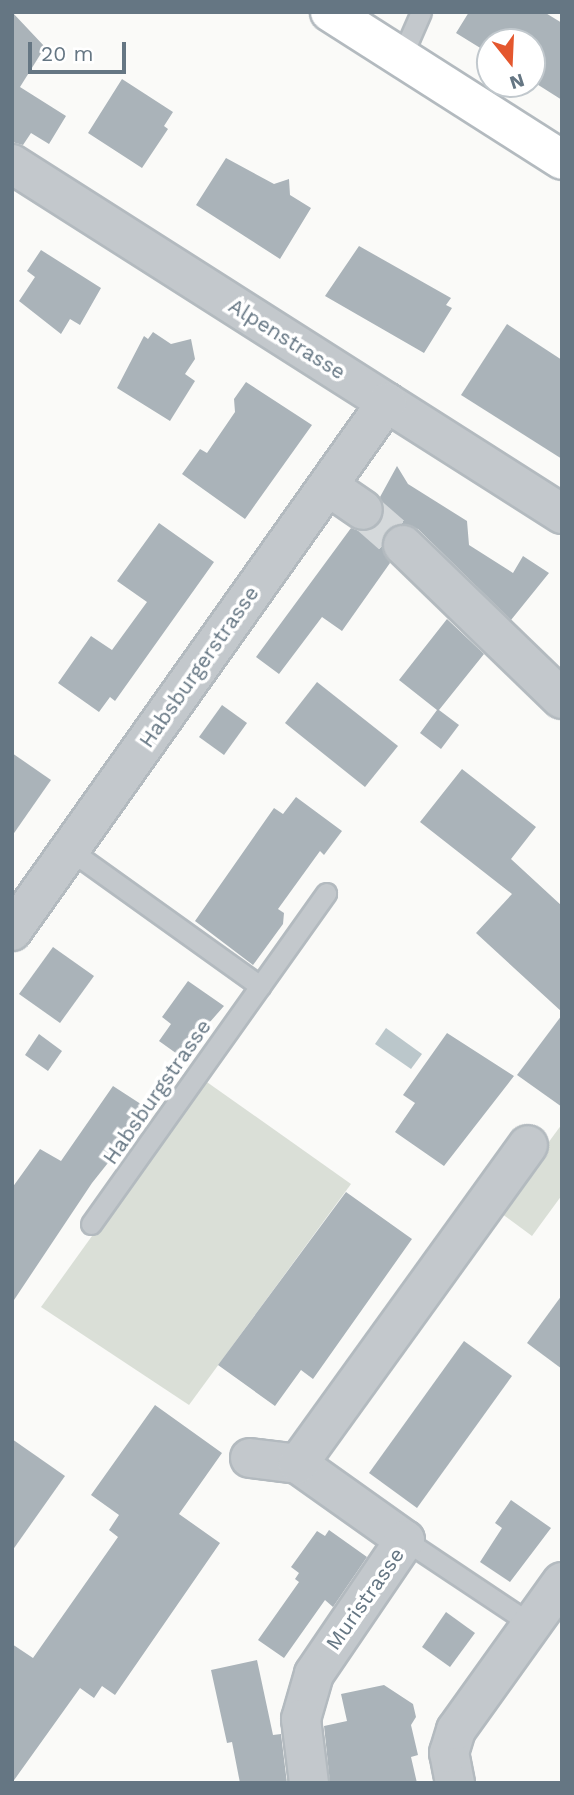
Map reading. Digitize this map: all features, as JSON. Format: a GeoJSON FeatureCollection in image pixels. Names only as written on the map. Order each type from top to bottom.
{"type":"FeatureCollection","features":[{"type":"Feature","properties":{"kind":"street"},"geometry":{"type":"LineString","coordinates":[[330,12],[562,160]]}},
{"type":"Feature","properties":{"kind":"street","name":"Alpenstrasse"},"geometry":{"type":"LineString","coordinates":[[12,164],[562,514]]}},
{"type":"Feature","properties":{"kind":"street","name":"Habsburgerstrasse"},"geometry":{"type":"LineString","coordinates":[[12,931],[387,402]]}},
{"type":"Feature","properties":{"kind":"street"},"geometry":{"type":"LineString","coordinates":[[328,486],[363,510]]}},
{"type":"Feature","properties":{"kind":"street"},"geometry":{"type":"LineString","coordinates":[[403,545],[562,699]]}},
{"type":"Feature","properties":{"kind":"street"},"geometry":{"type":"LineString","coordinates":[[298,1464],[528,1145]]}},
{"type":"Feature","properties":{"kind":"street","name":"Muristrasse"},"geometry":{"type":"LineString","coordinates":[[250,1458],[298,1464],[405,1540],[314,1674],[300,1719],[309,1783]]}},
{"type":"Feature","properties":{"kind":"street"},"geometry":{"type":"LineString","coordinates":[[455,1783],[449,1754],[456,1730],[562,1582]]}},
{"type":"Feature","properties":{"kind":"lane"},"geometry":{"type":"LineString","coordinates":[[401,58],[421,12]]}},
{"type":"Feature","properties":{"kind":"lane"},"geometry":{"type":"LineString","coordinates":[[70,850],[260,986]]}},
{"type":"Feature","properties":{"kind":"lane","name":"Habsburgstrasse"},"geometry":{"type":"LineString","coordinates":[[91,1224],[326,893]]}},
{"type":"Feature","properties":{"kind":"lane"},"geometry":{"type":"LineString","coordinates":[[405,1540],[531,1625]]}},
{"type":"Feature","properties":{"kind":"shaded area"},"geometry":{"type":"Polygon","coordinates":[[[386,1028],[422,1054],[411,1069],[375,1044],[386,1028]]]}},
{"type":"Feature","properties":{"kind":"shaded area"},"geometry":{"type":"Polygon","coordinates":[[[204,1080],[351,1184],[189,1405],[41,1307],[204,1080]]]}},
{"type":"Feature","properties":{"kind":"shaded area"},"geometry":{"type":"Polygon","coordinates":[[[562,1124],[562,1195],[532,1236],[498,1211],[562,1124]]]}},
{"type":"Feature","properties":{"kind":"building"},"geometry":{"type":"Polygon","coordinates":[[[12,12],[45,47],[20,87],[66,116],[49,144],[31,133],[23,145],[12,142],[12,12]]]}},
{"type":"Feature","properties":{"kind":"building"},"geometry":{"type":"Polygon","coordinates":[[[469,12],[544,12],[562,23],[562,100],[546,90],[546,28],[476,28],[476,45],[456,33],[469,12]]]}},
{"type":"Feature","properties":{"kind":"building"},"geometry":{"type":"Polygon","coordinates":[[[122,79],[173,112],[164,126],[168,129],[142,168],[88,133],[122,79]]]}},
{"type":"Feature","properties":{"kind":"building"},"geometry":{"type":"Polygon","coordinates":[[[226,158],[274,184],[289,179],[290,195],[311,208],[280,259],[196,205],[226,158]]]}},
{"type":"Feature","properties":{"kind":"building"},"geometry":{"type":"Polygon","coordinates":[[[359,246],[451,298],[446,305],[452,308],[424,353],[325,296],[359,246]]]}},
{"type":"Feature","properties":{"kind":"building"},"geometry":{"type":"Polygon","coordinates":[[[41,250],[101,288],[80,325],[70,319],[61,334],[19,301],[35,277],[27,271],[41,250]]]}},
{"type":"Feature","properties":{"kind":"building"},"geometry":{"type":"Polygon","coordinates":[[[507,324],[562,360],[562,459],[461,395],[507,324]]]}},
{"type":"Feature","properties":{"kind":"building"},"geometry":{"type":"Polygon","coordinates":[[[153,332],[171,344],[191,339],[195,359],[185,374],[195,381],[170,421],[117,388],[144,336],[148,339],[153,332]]]}},
{"type":"Feature","properties":{"kind":"building"},"geometry":{"type":"Polygon","coordinates":[[[246,382],[312,425],[245,519],[182,474],[200,449],[207,453],[235,412],[234,399],[246,382]]]}},
{"type":"Feature","properties":{"kind":"building"},"geometry":{"type":"Polygon","coordinates":[[[397,466],[408,484],[467,521],[469,545],[513,573],[523,556],[549,573],[511,620],[418,529],[396,524],[382,540],[390,563],[342,631],[322,617],[279,674],[256,657],[351,528],[362,532],[381,523],[385,511],[380,497],[397,466]]]}},
{"type":"Feature","properties":{"kind":"building"},"geometry":{"type":"Polygon","coordinates":[[[159,523],[214,562],[115,701],[110,697],[99,712],[58,683],[91,636],[112,650],[147,602],[117,581],[159,523]]]}},
{"type":"Feature","properties":{"kind":"building"},"geometry":{"type":"Polygon","coordinates":[[[447,619],[484,654],[439,710],[459,725],[441,749],[420,733],[437,710],[399,680],[447,619]]]}},
{"type":"Feature","properties":{"kind":"building"},"geometry":{"type":"Polygon","coordinates":[[[317,682],[398,746],[365,787],[285,723],[317,682]]]}},
{"type":"Feature","properties":{"kind":"building"},"geometry":{"type":"Polygon","coordinates":[[[222,705],[247,723],[224,755],[199,737],[222,705]]]}},
{"type":"Feature","properties":{"kind":"building"},"geometry":{"type":"Polygon","coordinates":[[[12,753],[51,780],[12,836],[12,753]]]}},
{"type":"Feature","properties":{"kind":"building"},"geometry":{"type":"Polygon","coordinates":[[[462,769],[536,827],[511,859],[562,906],[562,1012],[476,933],[512,894],[420,822],[462,769]]]}},
{"type":"Feature","properties":{"kind":"building"},"geometry":{"type":"Polygon","coordinates":[[[296,797],[342,831],[324,855],[320,851],[278,909],[284,913],[283,924],[253,965],[195,921],[274,808],[283,814],[296,797]]]}},
{"type":"Feature","properties":{"kind":"building"},"geometry":{"type":"Polygon","coordinates":[[[53,947],[94,976],[60,1023],[19,994],[53,947]]]}},
{"type":"Feature","properties":{"kind":"building"},"geometry":{"type":"Polygon","coordinates":[[[188,981],[224,1006],[180,1056],[159,1041],[171,1024],[162,1017],[188,981]]]}},
{"type":"Feature","properties":{"kind":"building"},"geometry":{"type":"Polygon","coordinates":[[[562,1015],[562,1107],[517,1075],[562,1015]]]}},
{"type":"Feature","properties":{"kind":"building"},"geometry":{"type":"Polygon","coordinates":[[[447,1033],[514,1076],[444,1166],[395,1132],[415,1103],[403,1095],[447,1033]]]}},
{"type":"Feature","properties":{"kind":"building"},"geometry":{"type":"Polygon","coordinates":[[[39,1034],[62,1051],[48,1071],[25,1055],[39,1034]]]}},
{"type":"Feature","properties":{"kind":"building"},"geometry":{"type":"Polygon","coordinates":[[[113,1086],[150,1110],[92,1183],[12,1303],[12,1188],[40,1149],[61,1161],[113,1086]]]}},
{"type":"Feature","properties":{"kind":"building"},"geometry":{"type":"Polygon","coordinates":[[[346,1192],[412,1239],[313,1379],[301,1370],[275,1406],[218,1365],[346,1192]]]}},
{"type":"Feature","properties":{"kind":"building"},"geometry":{"type":"Polygon","coordinates":[[[562,1295],[562,1369],[527,1343],[562,1295]]]}},
{"type":"Feature","properties":{"kind":"building"},"geometry":{"type":"Polygon","coordinates":[[[464,1341],[512,1376],[417,1508],[369,1473],[464,1341]]]}},
{"type":"Feature","properties":{"kind":"building"},"geometry":{"type":"Polygon","coordinates":[[[155,1405],[222,1453],[179,1514],[220,1543],[115,1695],[102,1686],[94,1698],[80,1688],[12,1783],[12,1644],[33,1658],[118,1537],[109,1530],[119,1515],[91,1495],[155,1405]]]}},
{"type":"Feature","properties":{"kind":"building"},"geometry":{"type":"Polygon","coordinates":[[[12,1439],[65,1476],[12,1551],[12,1439]]]}},
{"type":"Feature","properties":{"kind":"building"},"geometry":{"type":"Polygon","coordinates":[[[511,1500],[551,1528],[510,1582],[480,1562],[502,1528],[495,1523],[511,1500]]]}},
{"type":"Feature","properties":{"kind":"building"},"geometry":{"type":"Polygon","coordinates":[[[329,1530],[367,1557],[333,1607],[325,1600],[284,1658],[258,1640],[299,1582],[295,1579],[299,1573],[291,1567],[317,1531],[325,1536],[329,1530]]]}},
{"type":"Feature","properties":{"kind":"building"},"geometry":{"type":"Polygon","coordinates":[[[446,1612],[475,1633],[450,1667],[422,1647],[446,1612]]]}},
{"type":"Feature","properties":{"kind":"building"},"geometry":{"type":"Polygon","coordinates":[[[257,1660],[273,1735],[281,1734],[287,1783],[240,1783],[232,1742],[227,1743],[211,1670],[257,1660]]]}},
{"type":"Feature","properties":{"kind":"building"},"geometry":{"type":"Polygon","coordinates":[[[384,1685],[413,1704],[416,1717],[411,1725],[418,1755],[411,1757],[417,1783],[330,1783],[324,1726],[347,1721],[341,1694],[384,1685]]]}},
{"type":"Feature","properties":{"kind":"tunnel"},"geometry":{"type":"LineString","coordinates":[[363,510],[403,545]]}}]}
